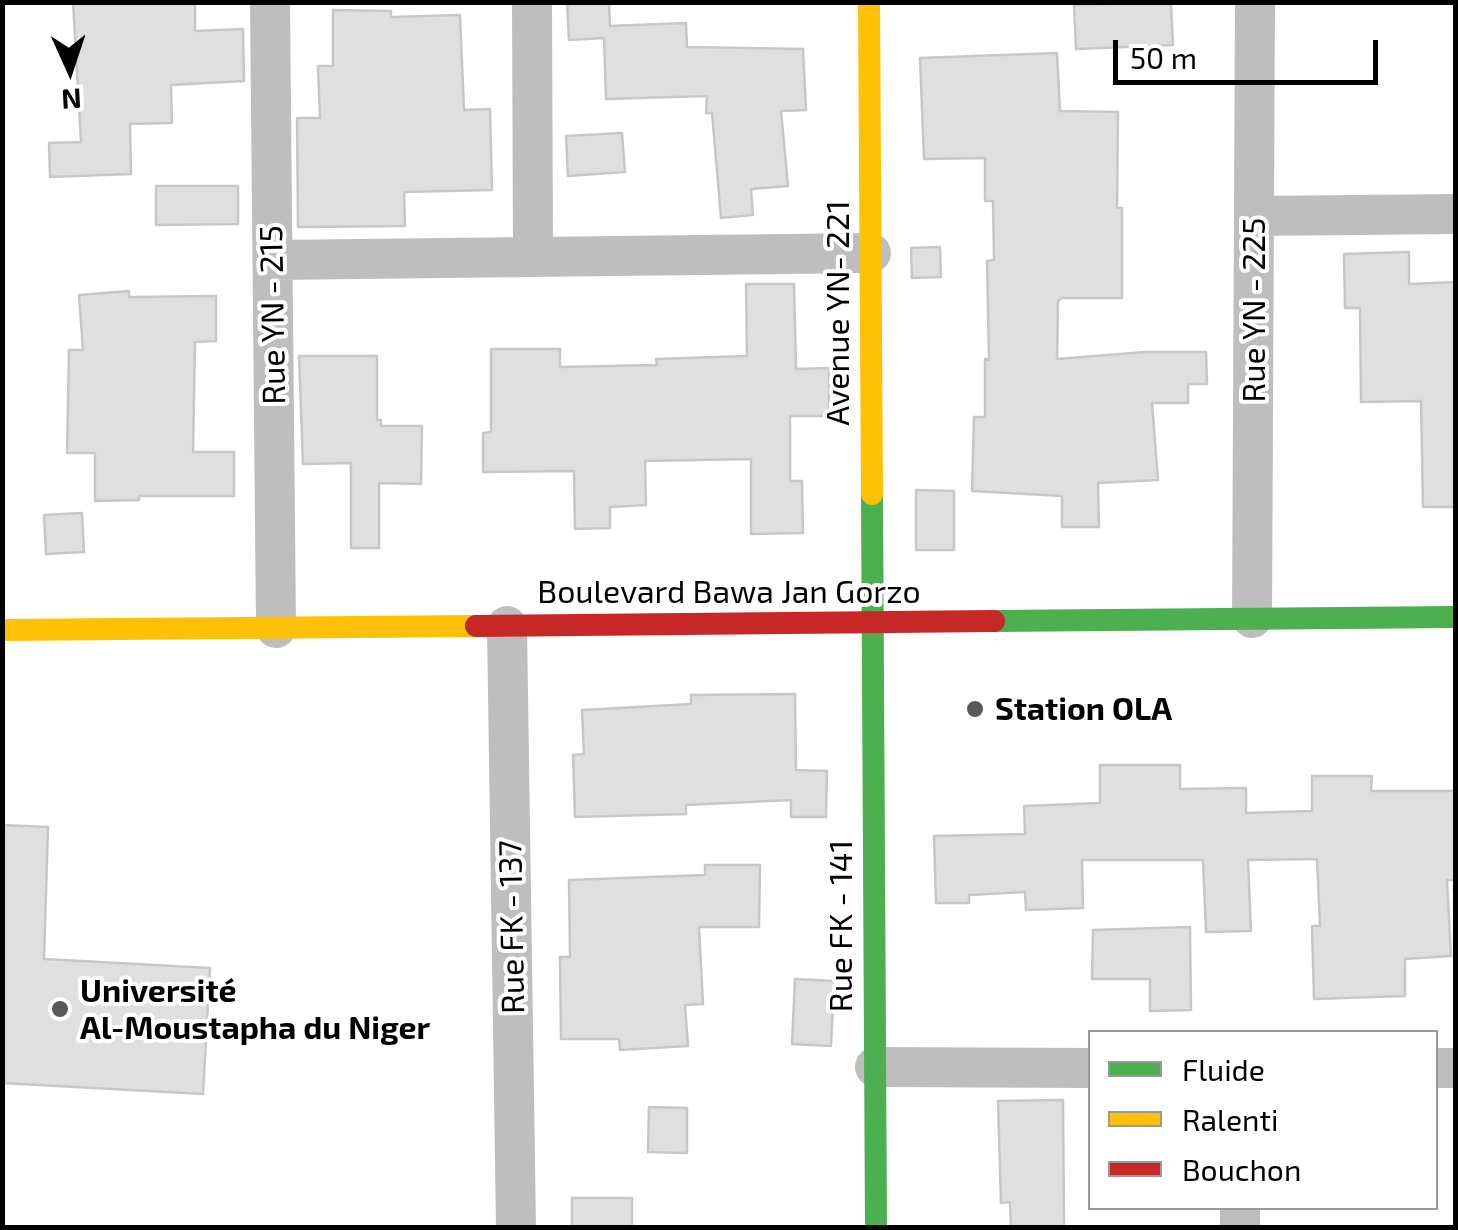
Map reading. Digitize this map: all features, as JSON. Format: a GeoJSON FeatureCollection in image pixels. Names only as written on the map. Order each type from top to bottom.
{"type":"FeatureCollection","features":[{"type":"Feature","properties":{"kind":"main road","name":"Avenue YN- 221"},"geometry":{"type":"LineString","coordinates":[[870,2],[872,623]]}},
{"type":"Feature","properties":{"kind":"main road","name":"Boulevard Bawa Jan Gorzo"},"geometry":{"type":"LineString","coordinates":[[2,630],[1456,617]]}},
{"type":"Feature","properties":{"kind":"main road","name":"Rue FK - 141"},"geometry":{"type":"LineString","coordinates":[[872,623],[876,1228]]}},
{"type":"Feature","properties":{"kind":"street","name":"Rue YN - 215"},"geometry":{"type":"LineString","coordinates":[[270,2],[276,628]]}},
{"type":"Feature","properties":{"kind":"street"},"geometry":{"type":"LineString","coordinates":[[532,2],[533,256]]}},
{"type":"Feature","properties":{"kind":"street","name":"Rue YN - 225"},"geometry":{"type":"LineString","coordinates":[[1252,618],[1255,2]]}},
{"type":"Feature","properties":{"kind":"street"},"geometry":{"type":"LineString","coordinates":[[1254,216],[1456,214]]}},
{"type":"Feature","properties":{"kind":"street"},"geometry":{"type":"LineString","coordinates":[[273,260],[870,252]]}},
{"type":"Feature","properties":{"kind":"street","name":"Rue FK - 137"},"geometry":{"type":"LineString","coordinates":[[508,626],[516,1228]]}},
{"type":"Feature","properties":{"kind":"street"},"geometry":{"type":"LineString","coordinates":[[875,1067],[1088,1068]]}},
{"type":"Feature","properties":{"kind":"building"},"geometry":{"type":"Polygon","coordinates":[[[73,2],[195,2],[195,31],[243,29],[244,81],[171,85],[172,123],[130,124],[131,174],[50,177],[49,143],[81,142],[73,2]]]}},
{"type":"Feature","properties":{"kind":"building"},"geometry":{"type":"Polygon","coordinates":[[[567,2],[609,2],[610,26],[686,23],[687,47],[803,49],[806,110],[781,111],[788,186],[751,189],[753,215],[721,218],[712,113],[706,113],[707,96],[606,99],[604,38],[569,40],[567,2]]]}},
{"type":"Feature","properties":{"kind":"building"},"geometry":{"type":"Polygon","coordinates":[[[1171,2],[1173,45],[1076,49],[1074,5],[1171,2]]]}},
{"type":"Feature","properties":{"kind":"building"},"geometry":{"type":"Polygon","coordinates":[[[333,10],[391,11],[391,17],[460,15],[464,110],[490,109],[492,190],[404,192],[405,226],[298,227],[297,118],[320,118],[318,66],[333,66],[333,10]]]}},
{"type":"Feature","properties":{"kind":"building"},"geometry":{"type":"Polygon","coordinates":[[[1057,53],[1060,111],[1118,112],[1117,208],[1122,208],[1122,298],[1058,301],[1057,359],[1206,352],[1207,384],[1188,384],[1188,403],[1152,403],[1158,480],[1098,483],[1099,527],[1062,527],[1062,496],[972,491],[974,417],[985,417],[985,359],[989,360],[987,261],[994,260],[993,201],[985,201],[985,158],[924,159],[920,58],[1057,53]]]}},
{"type":"Feature","properties":{"kind":"building"},"geometry":{"type":"Polygon","coordinates":[[[622,133],[625,172],[568,176],[566,136],[622,133]]]}},
{"type":"Feature","properties":{"kind":"building"},"geometry":{"type":"Polygon","coordinates":[[[156,186],[238,186],[238,224],[156,225],[156,186]]]}},
{"type":"Feature","properties":{"kind":"building"},"geometry":{"type":"Polygon","coordinates":[[[940,247],[941,277],[912,278],[911,248],[940,247]]]}},
{"type":"Feature","properties":{"kind":"building"},"geometry":{"type":"Polygon","coordinates":[[[1409,252],[1409,284],[1456,282],[1456,507],[1423,507],[1421,401],[1361,402],[1360,308],[1345,308],[1344,254],[1409,252]]]}},
{"type":"Feature","properties":{"kind":"building"},"geometry":{"type":"Polygon","coordinates":[[[746,284],[794,284],[796,369],[829,368],[829,416],[790,416],[790,481],[802,481],[803,533],[751,534],[751,459],[645,461],[646,505],[610,507],[610,528],[575,529],[574,471],[483,472],[483,433],[491,432],[491,349],[560,349],[560,367],[657,365],[656,359],[747,356],[746,284]]]}},
{"type":"Feature","properties":{"kind":"building"},"geometry":{"type":"Polygon","coordinates":[[[129,291],[129,297],[216,296],[216,341],[195,342],[193,452],[234,452],[234,496],[139,496],[139,500],[95,501],[95,453],[67,453],[69,350],[83,350],[79,295],[129,291]]]}},
{"type":"Feature","properties":{"kind":"building"},"geometry":{"type":"Polygon","coordinates":[[[299,356],[377,356],[377,420],[381,420],[381,426],[422,426],[421,484],[379,483],[379,548],[351,548],[351,463],[303,464],[299,356]]]}},
{"type":"Feature","properties":{"kind":"building"},"geometry":{"type":"Polygon","coordinates":[[[916,490],[954,491],[954,550],[916,550],[916,490]]]}},
{"type":"Feature","properties":{"kind":"building"},"geometry":{"type":"Polygon","coordinates":[[[82,513],[84,552],[46,554],[44,515],[82,513]]]}},
{"type":"Feature","properties":{"kind":"building"},"geometry":{"type":"Polygon","coordinates":[[[795,694],[796,770],[827,771],[826,817],[791,817],[791,800],[686,805],[686,814],[575,817],[573,755],[584,754],[582,710],[691,704],[691,695],[795,694]]]}},
{"type":"Feature","properties":{"kind":"building"},"geometry":{"type":"Polygon","coordinates":[[[1100,765],[1180,765],[1180,789],[1246,788],[1246,813],[1312,811],[1312,776],[1372,776],[1371,791],[1456,791],[1456,880],[1447,880],[1451,956],[1405,959],[1405,996],[1314,999],[1312,926],[1320,926],[1317,859],[1248,860],[1251,931],[1206,932],[1203,860],[1082,860],[1083,908],[1026,910],[1025,892],[969,895],[969,903],[936,903],[934,836],[1025,834],[1024,806],[1100,803],[1100,765]]]}},
{"type":"Feature","properties":{"kind":"building"},"geometry":{"type":"Polygon","coordinates":[[[2,825],[48,827],[44,959],[210,968],[203,1094],[2,1083],[2,825]]]}},
{"type":"Feature","properties":{"kind":"building"},"geometry":{"type":"Polygon","coordinates":[[[705,865],[760,865],[759,927],[699,927],[703,1004],[685,1005],[688,1046],[620,1050],[619,1039],[561,1039],[560,957],[570,957],[569,880],[705,875],[705,865]]]}},
{"type":"Feature","properties":{"kind":"building"},"geometry":{"type":"Polygon","coordinates":[[[1190,927],[1191,1010],[1150,1011],[1150,979],[1092,979],[1093,930],[1190,927]]]}},
{"type":"Feature","properties":{"kind":"building"},"geometry":{"type":"Polygon","coordinates":[[[795,979],[834,981],[831,1046],[792,1044],[795,979]]]}},
{"type":"Feature","properties":{"kind":"building"},"geometry":{"type":"Polygon","coordinates":[[[1063,1100],[1064,1228],[1011,1228],[1010,1202],[1001,1203],[998,1101],[1063,1100]]]}},
{"type":"Feature","properties":{"kind":"building"},"geometry":{"type":"Polygon","coordinates":[[[649,1107],[687,1108],[687,1153],[648,1152],[649,1107]]]}},
{"type":"Feature","properties":{"kind":"building"},"geometry":{"type":"Polygon","coordinates":[[[572,1198],[632,1198],[632,1228],[572,1228],[572,1198]]]}},
{"type":"Feature","properties":{"kind":"traffic: fast"},"geometry":{"type":"LineString","coordinates":[[872,494],[876,1228]]}},
{"type":"Feature","properties":{"kind":"traffic: fast"},"geometry":{"type":"LineString","coordinates":[[994,621],[1456,617]]}},
{"type":"Feature","properties":{"kind":"traffic: slow"},"geometry":{"type":"LineString","coordinates":[[869,2],[872,494]]}},
{"type":"Feature","properties":{"kind":"traffic: slow"},"geometry":{"type":"LineString","coordinates":[[2,630],[476,626]]}},
{"type":"Feature","properties":{"kind":"traffic: jam"},"geometry":{"type":"LineString","coordinates":[[476,626],[994,621]]}},
{"type":"Feature","properties":{"kind":"place","name":"Station OLA"},"geometry":{"type":"Point","coordinates":[975,709]}},
{"type":"Feature","properties":{"kind":"place","name":"Université Al-Moustapha du Niger"},"geometry":{"type":"Point","coordinates":[60,1009]}}]}
